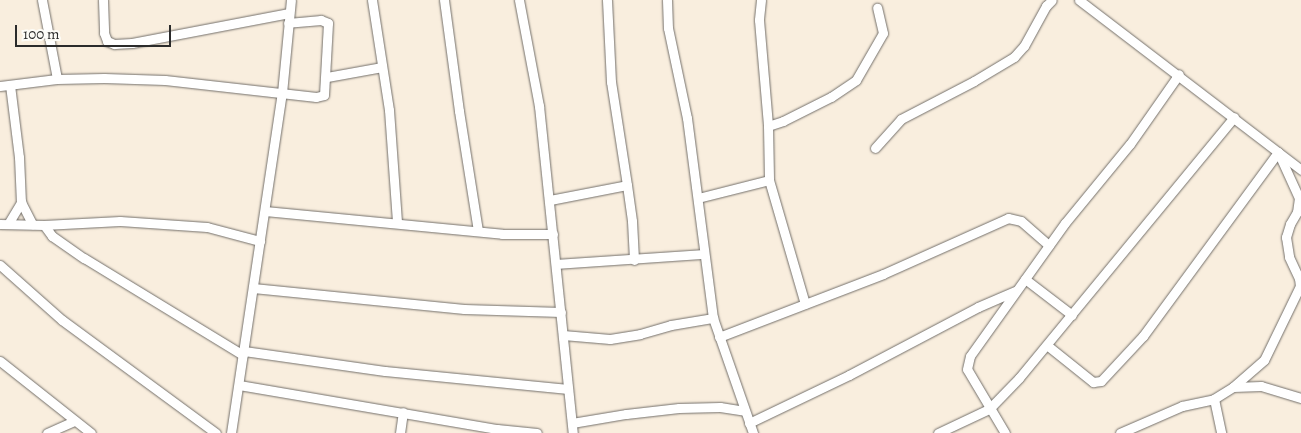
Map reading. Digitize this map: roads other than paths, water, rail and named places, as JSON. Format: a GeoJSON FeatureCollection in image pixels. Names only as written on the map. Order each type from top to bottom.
{"type":"FeatureCollection","features":[{"type":"Feature","properties":{"kind":"street"},"geometry":{"type":"LineString","coordinates":[[42,0],[57,79]]}},
{"type":"Feature","properties":{"kind":"street"},"geometry":{"type":"LineString","coordinates":[[103,0],[104,33],[107,41],[114,44],[132,43],[289,13]]}},
{"type":"Feature","properties":{"kind":"street"},"geometry":{"type":"LineString","coordinates":[[231,433],[282,93],[290,0]]}},
{"type":"Feature","properties":{"kind":"street"},"geometry":{"type":"LineString","coordinates":[[372,0],[389,110],[397,222]]}},
{"type":"Feature","properties":{"kind":"street"},"geometry":{"type":"LineString","coordinates":[[444,0],[460,121],[478,231]]}},
{"type":"Feature","properties":{"kind":"street"},"geometry":{"type":"LineString","coordinates":[[519,0],[539,106],[550,200],[572,433]]}},
{"type":"Feature","properties":{"kind":"street"},"geometry":{"type":"LineString","coordinates":[[607,0],[611,82],[632,221],[634,260]]}},
{"type":"Feature","properties":{"kind":"street"},"geometry":{"type":"LineString","coordinates":[[666,0],[668,28],[687,118],[714,318],[752,433]]}},
{"type":"Feature","properties":{"kind":"street"},"geometry":{"type":"LineString","coordinates":[[761,0],[759,20],[768,126],[769,180],[805,304]]}},
{"type":"Feature","properties":{"kind":"street"},"geometry":{"type":"LineString","coordinates":[[874,148],[901,119],[974,81],[1014,57],[1024,46],[1046,6],[1052,0]]}},
{"type":"Feature","properties":{"kind":"street"},"geometry":{"type":"LineString","coordinates":[[1079,0],[1179,74],[1301,170]]}},
{"type":"Feature","properties":{"kind":"street"},"geometry":{"type":"LineString","coordinates":[[768,126],[783,121],[831,96],[856,80],[883,33],[878,8]]}},
{"type":"Feature","properties":{"kind":"street"},"geometry":{"type":"LineString","coordinates":[[0,86],[86,77],[165,80],[316,97],[324,95],[327,78],[328,23],[321,20],[288,23]]}},
{"type":"Feature","properties":{"kind":"street"},"geometry":{"type":"LineString","coordinates":[[327,78],[382,67]]}},
{"type":"Feature","properties":{"kind":"street"},"geometry":{"type":"LineString","coordinates":[[1005,433],[989,409],[967,369],[967,364],[974,349],[1049,245],[1130,144],[1179,74]]}},
{"type":"Feature","properties":{"kind":"street"},"geometry":{"type":"LineString","coordinates":[[10,85],[19,157],[21,202],[32,224]]}},
{"type":"Feature","properties":{"kind":"street"},"geometry":{"type":"LineString","coordinates":[[938,433],[989,409],[1048,346],[1234,117]]}},
{"type":"Feature","properties":{"kind":"street"},"geometry":{"type":"LineString","coordinates":[[1048,346],[1092,382],[1101,381],[1143,336],[1278,152]]}},
{"type":"Feature","properties":{"kind":"street"},"geometry":{"type":"LineString","coordinates":[[1120,433],[1182,406],[1214,399],[1234,387],[1268,355],[1300,286],[1299,278],[1288,257],[1286,237],[1290,224],[1297,212],[1299,198],[1278,152]]}},
{"type":"Feature","properties":{"kind":"street"},"geometry":{"type":"LineString","coordinates":[[698,198],[769,180]]}},
{"type":"Feature","properties":{"kind":"street"},"geometry":{"type":"LineString","coordinates":[[550,200],[627,186]]}},
{"type":"Feature","properties":{"kind":"street"},"geometry":{"type":"LineString","coordinates":[[4,224],[21,202]]}},
{"type":"Feature","properties":{"kind":"street"},"geometry":{"type":"LineString","coordinates":[[265,211],[478,231],[553,234]]}},
{"type":"Feature","properties":{"kind":"street"},"geometry":{"type":"LineString","coordinates":[[719,336],[883,274],[1008,218],[1021,221],[1049,245]]}},
{"type":"Feature","properties":{"kind":"street"},"geometry":{"type":"LineString","coordinates":[[4,224],[44,225],[120,220],[207,227],[260,241]]}},
{"type":"Feature","properties":{"kind":"street"},"geometry":{"type":"LineString","coordinates":[[44,225],[52,236],[84,258],[243,353],[568,389]]}},
{"type":"Feature","properties":{"kind":"street"},"geometry":{"type":"LineString","coordinates":[[556,264],[704,254]]}},
{"type":"Feature","properties":{"kind":"street"},"geometry":{"type":"LineString","coordinates":[[0,265],[62,320],[216,433]]}},
{"type":"Feature","properties":{"kind":"street"},"geometry":{"type":"LineString","coordinates":[[1025,279],[1072,315]]}},
{"type":"Feature","properties":{"kind":"street"},"geometry":{"type":"LineString","coordinates":[[253,288],[464,309],[561,312]]}},
{"type":"Feature","properties":{"kind":"street"},"geometry":{"type":"LineString","coordinates":[[749,423],[849,375],[978,307],[1016,290]]}},
{"type":"Feature","properties":{"kind":"street"},"geometry":{"type":"LineString","coordinates":[[563,335],[610,339],[640,334],[671,325],[714,318]]}},
{"type":"Feature","properties":{"kind":"street"},"geometry":{"type":"LineString","coordinates":[[0,360],[91,433]]}},
{"type":"Feature","properties":{"kind":"street"},"geometry":{"type":"LineString","coordinates":[[239,385],[497,429],[537,433]]}},
{"type":"Feature","properties":{"kind":"street"},"geometry":{"type":"LineString","coordinates":[[1234,387],[1261,386],[1301,398]]}},
{"type":"Feature","properties":{"kind":"street"},"geometry":{"type":"LineString","coordinates":[[1214,399],[1220,433]]}},
{"type":"Feature","properties":{"kind":"street"},"geometry":{"type":"LineString","coordinates":[[572,423],[679,408],[720,407],[745,411]]}},
{"type":"Feature","properties":{"kind":"street"},"geometry":{"type":"LineString","coordinates":[[400,433],[403,412]]}},
{"type":"Feature","properties":{"kind":"street"},"geometry":{"type":"LineString","coordinates":[[47,433],[74,421]]}}]}
